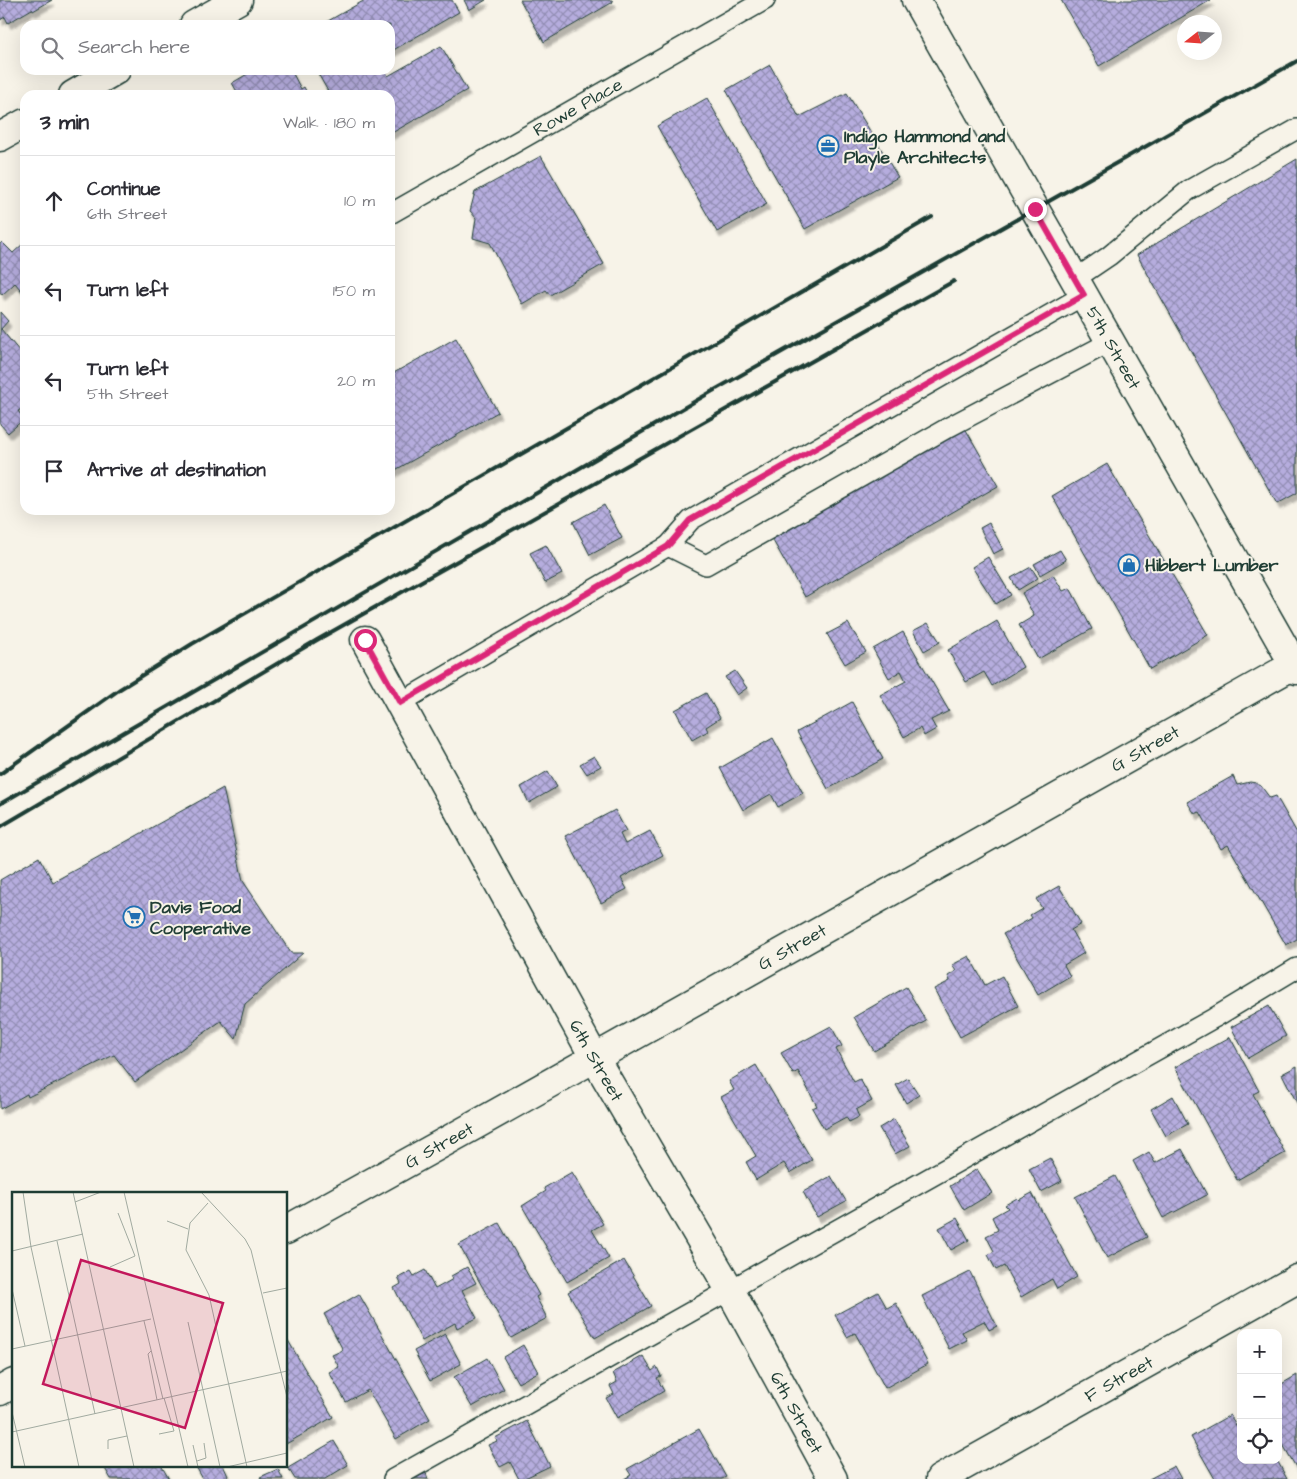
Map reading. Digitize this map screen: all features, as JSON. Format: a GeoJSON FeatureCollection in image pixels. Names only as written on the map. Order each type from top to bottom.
{"type":"FeatureCollection","features":[{"type":"Feature","properties":{"kind":"street"},"geometry":{"type":"LineString","coordinates":[[203,20],[238,0]]}},
{"type":"Feature","properties":{"kind":"street","name":"5th Street"},"geometry":{"type":"LineString","coordinates":[[916,0],[1296,666]]}},
{"type":"Feature","properties":{"kind":"street"},"geometry":{"type":"LineString","coordinates":[[82,90],[107,75]]}},
{"type":"Feature","properties":{"kind":"street"},"geometry":{"type":"LineString","coordinates":[[0,137],[20,125]]}},
{"type":"Feature","properties":{"kind":"street","name":"6th Street"},"geometry":{"type":"LineString","coordinates":[[365,640],[594,1057],[730,1290],[833,1479]]}},
{"type":"Feature","properties":{"kind":"street","name":"G Street"},"geometry":{"type":"LineString","coordinates":[[288,1229],[1296,666]]}},
{"type":"Feature","properties":{"kind":"street","name":"F Street"},"geometry":{"type":"LineString","coordinates":[[940,1479],[1297,1279]]}},
{"type":"Feature","properties":{"kind":"street"},"geometry":{"type":"LineString","coordinates":[[0,1391],[12,1384]]}},
{"type":"Feature","properties":{"kind":"lane","name":"Rowe Place"},"geometry":{"type":"LineString","coordinates":[[395,211],[765,0]]}},
{"type":"Feature","properties":{"kind":"lane"},"geometry":{"type":"LineString","coordinates":[[400,703],[668,546],[690,520],[1079,287],[1109,256],[1189,190],[1297,129]]}},
{"type":"Feature","properties":{"kind":"lane"},"geometry":{"type":"LineString","coordinates":[[668,546],[706,565],[949,427],[1110,342]]}},
{"type":"Feature","properties":{"kind":"lane"},"geometry":{"type":"LineString","coordinates":[[393,1479],[1214,1018],[1297,968]]}},
{"type":"Feature","properties":{"kind":"building"},"geometry":{"type":"Polygon","coordinates":[[[0,0],[52,0],[8,23],[5,17],[0,20],[0,0]]]}},
{"type":"Feature","properties":{"kind":"building"},"geometry":{"type":"Polygon","coordinates":[[[365,0],[452,0],[459,12],[395,49],[395,20],[330,20],[365,0]]]}},
{"type":"Feature","properties":{"kind":"building"},"geometry":{"type":"Polygon","coordinates":[[[464,0],[486,0],[469,10],[464,0]]]}},
{"type":"Feature","properties":{"kind":"building"},"geometry":{"type":"Polygon","coordinates":[[[520,0],[612,0],[613,2],[544,42],[520,0]]]}},
{"type":"Feature","properties":{"kind":"building"},"geometry":{"type":"Polygon","coordinates":[[[1061,0],[1211,0],[1186,15],[1177,15],[1177,20],[1099,66],[1061,0]]]}},
{"type":"Feature","properties":{"kind":"building"},"geometry":{"type":"Polygon","coordinates":[[[441,46],[467,90],[395,131],[395,90],[327,90],[319,75],[388,76],[395,75],[395,72],[441,46]]]}},
{"type":"Feature","properties":{"kind":"building"},"geometry":{"type":"Polygon","coordinates":[[[770,65],[799,117],[847,93],[898,177],[805,229],[726,90],[770,65]]]}},
{"type":"Feature","properties":{"kind":"building"},"geometry":{"type":"Polygon","coordinates":[[[246,75],[294,75],[301,89],[304,87],[306,90],[236,90],[232,83],[246,75]]]}},
{"type":"Feature","properties":{"kind":"building"},"geometry":{"type":"Polygon","coordinates":[[[707,98],[767,204],[717,232],[657,126],[707,98]]]}},
{"type":"Feature","properties":{"kind":"building"},"geometry":{"type":"Polygon","coordinates":[[[541,156],[604,264],[550,295],[546,290],[522,304],[490,243],[473,238],[476,218],[470,211],[475,192],[541,156]]]}},
{"type":"Feature","properties":{"kind":"building"},"geometry":{"type":"Polygon","coordinates":[[[1297,159],[1297,493],[1277,504],[1137,255],[1297,159]]]}},
{"type":"Feature","properties":{"kind":"building"},"geometry":{"type":"Polygon","coordinates":[[[2,242],[13,253],[20,247],[20,289],[15,283],[2,295],[0,292],[0,244],[2,242]]]}},
{"type":"Feature","properties":{"kind":"building"},"geometry":{"type":"Polygon","coordinates":[[[0,312],[8,321],[1,329],[20,352],[20,410],[18,411],[20,414],[20,422],[8,433],[0,424],[0,312]]]}},
{"type":"Feature","properties":{"kind":"building"},"geometry":{"type":"Polygon","coordinates":[[[456,338],[498,412],[395,470],[395,372],[456,338]]]}},
{"type":"Feature","properties":{"kind":"building"},"geometry":{"type":"Polygon","coordinates":[[[965,428],[998,486],[805,597],[772,539],[965,428]]]}},
{"type":"Feature","properties":{"kind":"building","name":"Hibbert Lumber"},"geometry":{"type":"Polygon","coordinates":[[[1107,464],[1208,635],[1150,669],[1052,496],[1107,464]]]}},
{"type":"Feature","properties":{"kind":"building"},"geometry":{"type":"Polygon","coordinates":[[[604,505],[622,538],[590,555],[573,522],[604,505]]]}},
{"type":"Feature","properties":{"kind":"building"},"geometry":{"type":"Polygon","coordinates":[[[989,523],[1003,549],[993,554],[980,528],[989,523]]]}},
{"type":"Feature","properties":{"kind":"building"},"geometry":{"type":"Polygon","coordinates":[[[546,545],[562,574],[545,583],[530,553],[546,545]]]}},
{"type":"Feature","properties":{"kind":"building"},"geometry":{"type":"Polygon","coordinates":[[[1060,550],[1066,560],[1040,575],[1034,564],[1060,550]]]}},
{"type":"Feature","properties":{"kind":"building"},"geometry":{"type":"Polygon","coordinates":[[[988,557],[1011,595],[996,604],[972,567],[988,557]]]}},
{"type":"Feature","properties":{"kind":"building"},"geometry":{"type":"Polygon","coordinates":[[[1031,567],[1038,578],[1018,590],[1011,578],[1031,567]]]}},
{"type":"Feature","properties":{"kind":"building"},"geometry":{"type":"Polygon","coordinates":[[[1053,575],[1063,591],[1070,588],[1092,629],[1038,659],[1019,625],[1034,616],[1022,593],[1053,575]]]}},
{"type":"Feature","properties":{"kind":"building"},"geometry":{"type":"Polygon","coordinates":[[[997,621],[1023,667],[992,686],[984,672],[966,682],[948,650],[997,621]]]}},
{"type":"Feature","properties":{"kind":"building"},"geometry":{"type":"Polygon","coordinates":[[[848,623],[866,652],[845,664],[827,634],[848,623]]]}},
{"type":"Feature","properties":{"kind":"building"},"geometry":{"type":"Polygon","coordinates":[[[928,623],[940,642],[924,651],[913,631],[928,623]]]}},
{"type":"Feature","properties":{"kind":"building"},"geometry":{"type":"Polygon","coordinates":[[[903,632],[949,711],[931,720],[936,729],[924,736],[920,728],[904,737],[880,695],[906,681],[901,671],[889,678],[873,649],[903,632]]]}},
{"type":"Feature","properties":{"kind":"building"},"geometry":{"type":"Polygon","coordinates":[[[735,671],[747,688],[737,695],[725,677],[735,671]]]}},
{"type":"Feature","properties":{"kind":"building"},"geometry":{"type":"Polygon","coordinates":[[[706,693],[720,718],[706,727],[708,731],[692,740],[675,710],[706,693]]]}},
{"type":"Feature","properties":{"kind":"building"},"geometry":{"type":"Polygon","coordinates":[[[852,702],[883,759],[828,789],[797,732],[852,702]]]}},
{"type":"Feature","properties":{"kind":"building"},"geometry":{"type":"Polygon","coordinates":[[[773,738],[803,793],[778,807],[771,794],[743,810],[720,768],[773,738]]]}},
{"type":"Feature","properties":{"kind":"building"},"geometry":{"type":"Polygon","coordinates":[[[594,756],[601,766],[587,774],[580,764],[594,756]]]}},
{"type":"Feature","properties":{"kind":"building"},"geometry":{"type":"Polygon","coordinates":[[[548,771],[557,787],[529,803],[521,787],[548,771]]]}},
{"type":"Feature","properties":{"kind":"building"},"geometry":{"type":"Polygon","coordinates":[[[1233,776],[1237,785],[1250,782],[1256,783],[1261,786],[1270,798],[1276,796],[1297,833],[1297,939],[1286,945],[1228,845],[1221,849],[1200,812],[1195,814],[1187,802],[1233,776]]]}},
{"type":"Feature","properties":{"kind":"building","name":"Davis Food Cooperative"},"geometry":{"type":"Polygon","coordinates":[[[223,788],[243,881],[291,953],[303,953],[245,1004],[236,1039],[221,1021],[135,1082],[114,1055],[28,1097],[27,1094],[0,1109],[0,880],[39,857],[53,882],[223,788]]]}},
{"type":"Feature","properties":{"kind":"building"},"geometry":{"type":"Polygon","coordinates":[[[615,810],[626,831],[620,834],[625,844],[650,831],[663,855],[621,878],[627,889],[601,903],[565,836],[615,810]]]}},
{"type":"Feature","properties":{"kind":"building"},"geometry":{"type":"Polygon","coordinates":[[[1059,886],[1081,924],[1071,930],[1084,953],[1064,965],[1070,976],[1038,995],[1003,934],[1032,918],[1030,915],[1042,908],[1036,899],[1059,886]]]}},
{"type":"Feature","properties":{"kind":"building"},"geometry":{"type":"Polygon","coordinates":[[[969,956],[985,985],[1002,976],[1018,1006],[960,1037],[934,989],[950,981],[948,976],[956,971],[952,965],[969,956]]]}},
{"type":"Feature","properties":{"kind":"building"},"geometry":{"type":"Polygon","coordinates":[[[906,987],[926,1021],[874,1051],[854,1017],[906,987]]]}},
{"type":"Feature","properties":{"kind":"building"},"geometry":{"type":"Polygon","coordinates":[[[1269,1006],[1286,1036],[1248,1058],[1231,1027],[1269,1006]]]}},
{"type":"Feature","properties":{"kind":"building"},"geometry":{"type":"Polygon","coordinates":[[[831,1026],[842,1046],[836,1049],[854,1082],[860,1079],[872,1101],[856,1110],[859,1117],[849,1122],[846,1117],[824,1129],[812,1108],[817,1106],[798,1071],[793,1074],[781,1053],[831,1026]]]}},
{"type":"Feature","properties":{"kind":"building"},"geometry":{"type":"Polygon","coordinates":[[[1230,1037],[1259,1091],[1253,1094],[1285,1153],[1237,1180],[1175,1067],[1230,1037]]]}},
{"type":"Feature","properties":{"kind":"building"},"geometry":{"type":"Polygon","coordinates":[[[756,1065],[812,1160],[790,1173],[784,1163],[756,1180],[746,1162],[756,1156],[721,1097],[734,1090],[729,1081],[756,1065]]]}},
{"type":"Feature","properties":{"kind":"building"},"geometry":{"type":"Polygon","coordinates":[[[1297,1066],[1297,1103],[1282,1074],[1297,1066]]]}},
{"type":"Feature","properties":{"kind":"building"},"geometry":{"type":"Polygon","coordinates":[[[908,1078],[919,1095],[906,1103],[896,1085],[908,1078]]]}},
{"type":"Feature","properties":{"kind":"building"},"geometry":{"type":"Polygon","coordinates":[[[1173,1096],[1188,1124],[1166,1136],[1151,1109],[1173,1096]]]}},
{"type":"Feature","properties":{"kind":"building"},"geometry":{"type":"Polygon","coordinates":[[[894,1119],[910,1146],[895,1154],[879,1128],[894,1119]]]}},
{"type":"Feature","properties":{"kind":"building"},"geometry":{"type":"Polygon","coordinates":[[[1182,1149],[1207,1195],[1163,1218],[1133,1161],[1149,1152],[1155,1163],[1182,1149]]]}},
{"type":"Feature","properties":{"kind":"building"},"geometry":{"type":"Polygon","coordinates":[[[1050,1158],[1062,1181],[1041,1192],[1029,1169],[1050,1158]]]}},
{"type":"Feature","properties":{"kind":"building"},"geometry":{"type":"Polygon","coordinates":[[[977,1169],[992,1193],[964,1210],[950,1186],[977,1169]]]}},
{"type":"Feature","properties":{"kind":"building"},"geometry":{"type":"Polygon","coordinates":[[[572,1172],[603,1224],[592,1230],[609,1258],[567,1282],[522,1206],[546,1191],[544,1188],[572,1172]]]}},
{"type":"Feature","properties":{"kind":"building"},"geometry":{"type":"Polygon","coordinates":[[[831,1176],[846,1201],[817,1217],[803,1192],[831,1176]]]}},
{"type":"Feature","properties":{"kind":"building"},"geometry":{"type":"Polygon","coordinates":[[[1115,1176],[1147,1237],[1107,1258],[1075,1197],[1115,1176]]]}},
{"type":"Feature","properties":{"kind":"building"},"geometry":{"type":"Polygon","coordinates":[[[1032,1193],[1077,1277],[1057,1289],[1052,1279],[1021,1297],[1004,1266],[996,1270],[988,1255],[994,1251],[986,1236],[998,1230],[992,1217],[1008,1208],[1005,1205],[1017,1198],[1019,1200],[1032,1193]]]}},
{"type":"Feature","properties":{"kind":"building"},"geometry":{"type":"Polygon","coordinates":[[[957,1218],[969,1240],[951,1250],[939,1228],[957,1218]]]}},
{"type":"Feature","properties":{"kind":"building"},"geometry":{"type":"Polygon","coordinates":[[[499,1223],[539,1295],[536,1297],[547,1318],[511,1338],[459,1245],[499,1223]]]}},
{"type":"Feature","properties":{"kind":"building"},"geometry":{"type":"Polygon","coordinates":[[[624,1260],[651,1306],[595,1338],[568,1292],[624,1260]]]}},
{"type":"Feature","properties":{"kind":"building"},"geometry":{"type":"Polygon","coordinates":[[[467,1267],[476,1283],[462,1290],[477,1318],[457,1328],[455,1323],[422,1341],[394,1288],[401,1284],[398,1278],[411,1271],[414,1276],[425,1270],[435,1289],[453,1279],[451,1276],[467,1267]]]}},
{"type":"Feature","properties":{"kind":"building"},"geometry":{"type":"Polygon","coordinates":[[[970,1272],[997,1326],[989,1330],[984,1321],[962,1332],[967,1340],[949,1349],[922,1296],[970,1272]]]}},
{"type":"Feature","properties":{"kind":"building"},"geometry":{"type":"Polygon","coordinates":[[[878,1292],[887,1308],[896,1303],[928,1364],[885,1388],[855,1333],[847,1337],[835,1315],[878,1292]]]}},
{"type":"Feature","properties":{"kind":"building"},"geometry":{"type":"Polygon","coordinates":[[[359,1294],[430,1419],[396,1439],[368,1390],[346,1402],[329,1372],[339,1367],[332,1355],[343,1350],[324,1314],[359,1294]]]}},
{"type":"Feature","properties":{"kind":"building"},"geometry":{"type":"Polygon","coordinates":[[[445,1334],[461,1364],[430,1381],[414,1351],[445,1334]]]}},
{"type":"Feature","properties":{"kind":"building"},"geometry":{"type":"Polygon","coordinates":[[[288,1340],[333,1417],[288,1443],[288,1340]]]}},
{"type":"Feature","properties":{"kind":"building"},"geometry":{"type":"Polygon","coordinates":[[[523,1345],[538,1372],[518,1383],[503,1357],[523,1345]]]}},
{"type":"Feature","properties":{"kind":"building"},"geometry":{"type":"Polygon","coordinates":[[[643,1356],[652,1371],[657,1367],[661,1376],[657,1378],[664,1391],[617,1418],[606,1398],[614,1394],[610,1386],[617,1382],[613,1373],[643,1356]]]}},
{"type":"Feature","properties":{"kind":"building"},"geometry":{"type":"Polygon","coordinates":[[[487,1358],[504,1389],[472,1407],[454,1377],[487,1358]]]}},
{"type":"Feature","properties":{"kind":"building"},"geometry":{"type":"Polygon","coordinates":[[[1297,1375],[1297,1469],[1282,1443],[1282,1384],[1297,1375]]]}},
{"type":"Feature","properties":{"kind":"building"},"geometry":{"type":"Polygon","coordinates":[[[1230,1415],[1237,1426],[1237,1464],[1279,1464],[1287,1479],[1215,1479],[1191,1437],[1230,1415]]]}},
{"type":"Feature","properties":{"kind":"building"},"geometry":{"type":"Polygon","coordinates":[[[527,1421],[550,1466],[523,1479],[519,1479],[510,1462],[500,1467],[488,1445],[497,1441],[495,1438],[527,1421]]]}},
{"type":"Feature","properties":{"kind":"building"},"geometry":{"type":"Polygon","coordinates":[[[699,1429],[726,1477],[722,1479],[624,1479],[631,1475],[627,1469],[699,1429]]]}},
{"type":"Feature","properties":{"kind":"building"},"geometry":{"type":"Polygon","coordinates":[[[334,1441],[348,1465],[325,1479],[295,1479],[288,1468],[334,1441]]]}},
{"type":"Feature","properties":{"kind":"building"},"geometry":{"type":"Polygon","coordinates":[[[104,1466],[162,1466],[169,1479],[111,1479],[104,1466]]]}},
{"type":"Feature","properties":{"kind":"building"},"geometry":{"type":"Polygon","coordinates":[[[196,1466],[223,1466],[228,1476],[222,1479],[203,1479],[196,1466]]]}},
{"type":"Feature","properties":{"kind":"building"},"geometry":{"type":"Polygon","coordinates":[[[1174,1466],[1181,1479],[1149,1479],[1174,1466]]]}},
{"type":"Feature","properties":{"kind":"building"},"geometry":{"type":"Polygon","coordinates":[[[278,1469],[283,1479],[261,1479],[260,1477],[278,1469]]]}},
{"type":"Feature","properties":{"kind":"building"},"geometry":{"type":"Polygon","coordinates":[[[426,1473],[428,1479],[413,1479],[426,1473]]]}},
{"type":"Feature","properties":{"kind":"railway"},"geometry":{"type":"LineString","coordinates":[[0,804],[711,392],[1297,61]]}},
{"type":"Feature","properties":{"kind":"railway"},"geometry":{"type":"LineString","coordinates":[[0,774],[120,689],[192,644],[932,217]]}},
{"type":"Feature","properties":{"kind":"railway"},"geometry":{"type":"LineString","coordinates":[[0,827],[317,640],[954,281]]}},
{"type":"Feature","properties":{"kind":"place","name":"Indigo Hammond and Playle Architects"},"geometry":{"type":"Point","coordinates":[828,146]}},
{"type":"Feature","properties":{"kind":"place","name":"Hibbert Lumber"},"geometry":{"type":"Point","coordinates":[1129,565]}},
{"type":"Feature","properties":{"kind":"place","name":"Davis Food Cooperative"},"geometry":{"type":"Point","coordinates":[134,917]}},
{"type":"Feature","properties":{"kind":"route"},"geometry":{"type":"LineString","coordinates":[[365,640],[400,703],[668,546],[690,520],[1084,295],[1035,209]]}}]}
